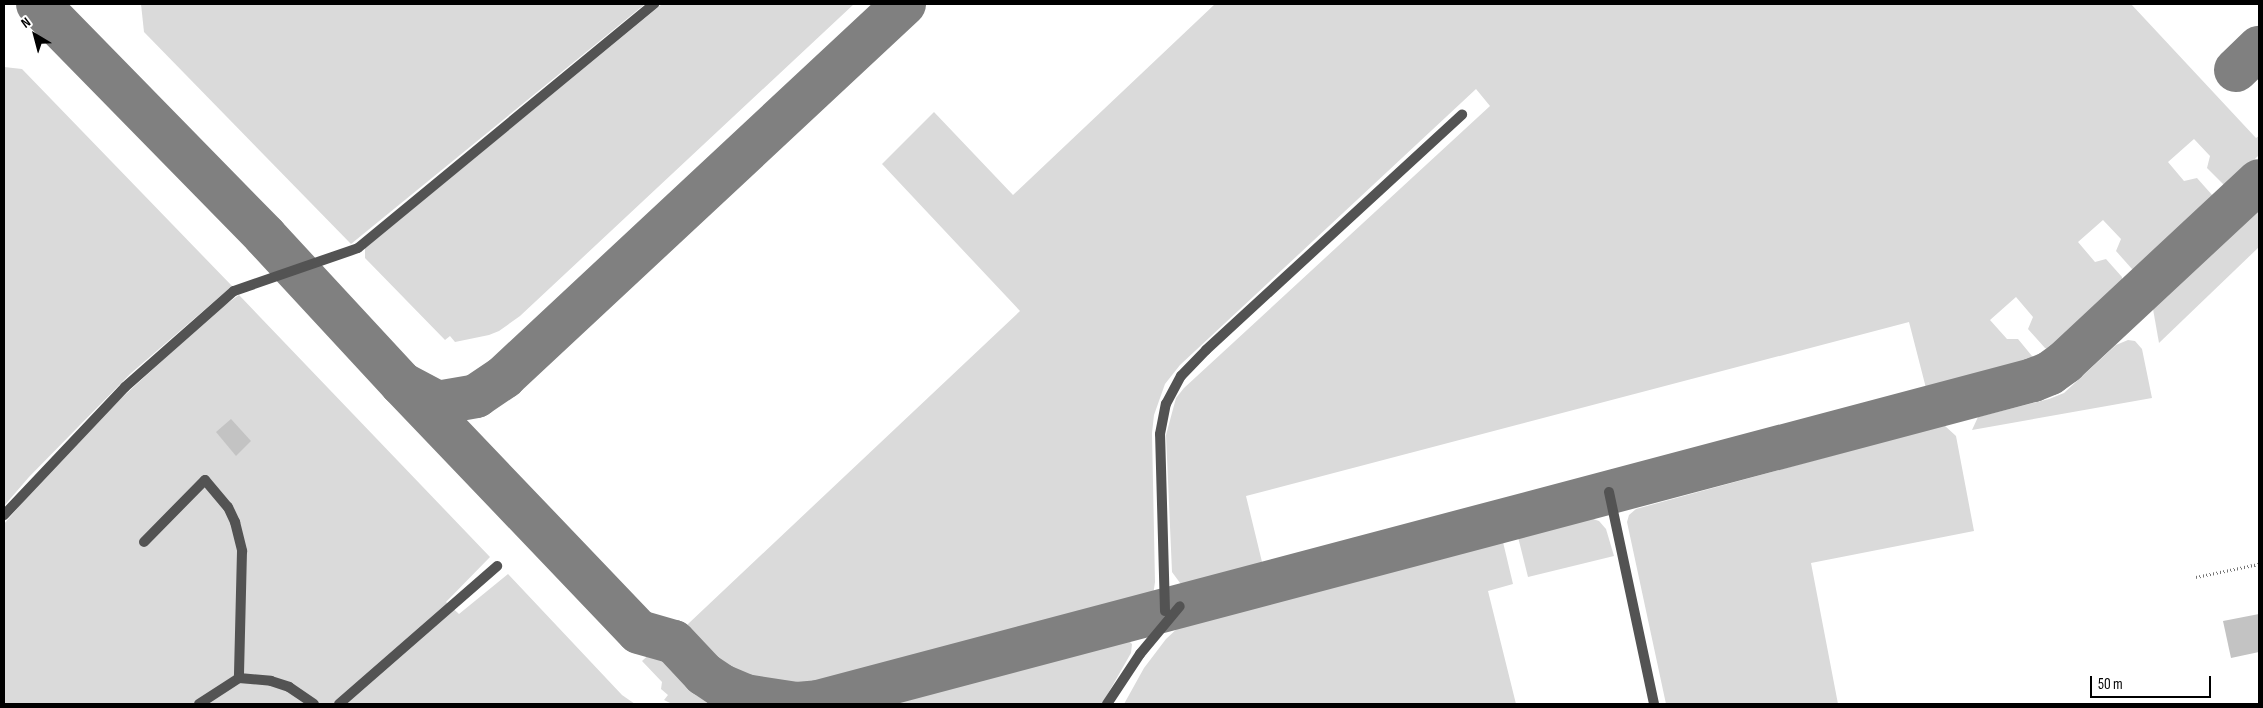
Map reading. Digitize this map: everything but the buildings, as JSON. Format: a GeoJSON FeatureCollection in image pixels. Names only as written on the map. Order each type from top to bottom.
{"type":"FeatureCollection","features":[{"type":"Feature","properties":{"kind":"lane"},"geometry":{"type":"LineString","coordinates":[[4,515],[125,387],[234,291],[358,248],[654,4]]}},
{"type":"Feature","properties":{"kind":"lane"},"geometry":{"type":"LineString","coordinates":[[1165,610],[1160,434],[1166,404],[1181,376],[1206,350],[1462,115]]}},
{"type":"Feature","properties":{"kind":"lane"},"geometry":{"type":"LineString","coordinates":[[144,542],[205,480],[228,507],[235,522],[242,551],[239,678]]}},
{"type":"Feature","properties":{"kind":"lane"},"geometry":{"type":"LineString","coordinates":[[1609,492],[1654,704]]}},
{"type":"Feature","properties":{"kind":"lane"},"geometry":{"type":"LineString","coordinates":[[340,704],[497,566]]}},
{"type":"Feature","properties":{"kind":"lane"},"geometry":{"type":"LineString","coordinates":[[1107,704],[1140,654],[1180,606]]}},
{"type":"Feature","properties":{"kind":"lane"},"geometry":{"type":"LineString","coordinates":[[199,704],[239,678],[263,679],[289,687],[314,704]]}},
{"type":"Feature","properties":{"kind":"path"},"geometry":{"type":"LineString","coordinates":[[2196,577],[2259,564]]}},
{"type":"Feature","properties":{"kind":"shaded area"},"geometry":{"type":"Polygon","coordinates":[[[141,4],[645,4],[351,244],[144,32],[141,4]]]}},
{"type":"Feature","properties":{"kind":"shaded area"},"geometry":{"type":"Polygon","coordinates":[[[662,4],[854,4],[520,316],[499,331],[489,335],[455,342],[450,336],[445,340],[365,258],[365,248],[662,4]]]}},
{"type":"Feature","properties":{"kind":"shaded area"},"geometry":{"type":"Polygon","coordinates":[[[1215,4],[2131,4],[2256,138],[2259,136],[2259,155],[2226,187],[2207,168],[2210,156],[2194,139],[2168,162],[2184,181],[2197,178],[2213,196],[2213,200],[2139,268],[2132,269],[2116,251],[2121,239],[2103,220],[2078,242],[2095,262],[2106,259],[2122,277],[2122,284],[2050,350],[2045,348],[2028,329],[2033,317],[2016,297],[1990,320],[2007,339],[2018,339],[2032,356],[2029,363],[1927,392],[1909,322],[1246,496],[1263,566],[1183,587],[1172,572],[1166,435],[1176,398],[1184,388],[1490,106],[1476,89],[1180,365],[1165,384],[1154,415],[1152,433],[1155,582],[1153,596],[1001,635],[1004,645],[820,693],[799,696],[771,694],[723,678],[699,659],[692,649],[686,637],[688,624],[1020,311],[882,164],[934,112],[1013,195],[1215,4]]]}},
{"type":"Feature","properties":{"kind":"shaded area"},"geometry":{"type":"Polygon","coordinates":[[[4,67],[22,69],[232,286],[130,374],[29,477],[4,506],[4,67]]]}},
{"type":"Feature","properties":{"kind":"shaded area"},"geometry":{"type":"Polygon","coordinates":[[[2259,207],[2259,247],[2159,343],[2153,309],[2259,207]]]}},
{"type":"Feature","properties":{"kind":"shaded area"},"geometry":{"type":"Polygon","coordinates":[[[239,295],[490,557],[446,602],[459,614],[508,574],[622,695],[635,704],[4,704],[4,524],[50,470],[116,403],[218,310],[239,295]]]}},
{"type":"Feature","properties":{"kind":"shaded area"},"geometry":{"type":"Polygon","coordinates":[[[2128,340],[2135,341],[2142,349],[2152,398],[1972,430],[1978,417],[2049,399],[2064,393],[2116,345],[2128,340]]]}},
{"type":"Feature","properties":{"kind":"shaded area"},"geometry":{"type":"Polygon","coordinates":[[[1944,425],[1956,436],[1974,531],[1811,563],[1838,704],[1666,704],[1627,522],[1629,515],[1636,509],[1944,425]]]}},
{"type":"Feature","properties":{"kind":"shaded area"},"geometry":{"type":"Polygon","coordinates":[[[1590,518],[1599,521],[1606,529],[1614,556],[1528,577],[1518,537],[1590,518]]]}},
{"type":"Feature","properties":{"kind":"shaded area"},"geometry":{"type":"Polygon","coordinates":[[[1503,542],[1513,584],[1488,591],[1516,704],[1124,704],[1144,668],[1166,639],[1180,626],[1503,542]]]}},
{"type":"Feature","properties":{"kind":"shaded area"},"geometry":{"type":"Polygon","coordinates":[[[1126,638],[1132,644],[1131,653],[1102,704],[838,704],[1008,659],[1011,669],[1126,638]]]}},
{"type":"Feature","properties":{"kind":"shaded area"},"geometry":{"type":"Polygon","coordinates":[[[662,647],[671,651],[696,677],[711,688],[748,704],[672,704],[664,700],[668,695],[661,689],[662,682],[642,661],[655,649],[662,647]]]}},
{"type":"Feature","properties":{"kind":"taxiway"},"geometry":{"type":"LineString","coordinates":[[38,4],[265,236],[401,383],[639,632],[674,642],[704,674],[722,686],[745,696],[796,704]]}},
{"type":"Feature","properties":{"kind":"taxiway"},"geometry":{"type":"LineString","coordinates":[[402,384],[437,403],[476,396],[504,377],[904,4]]}},
{"type":"Feature","properties":{"kind":"taxiway"},"geometry":{"type":"LineString","coordinates":[[2236,70],[2259,48]]}},
{"type":"Feature","properties":{"kind":"taxiway"},"geometry":{"type":"LineString","coordinates":[[797,704],[818,702],[2033,380],[2050,373],[2065,362],[2259,181]]}}]}
